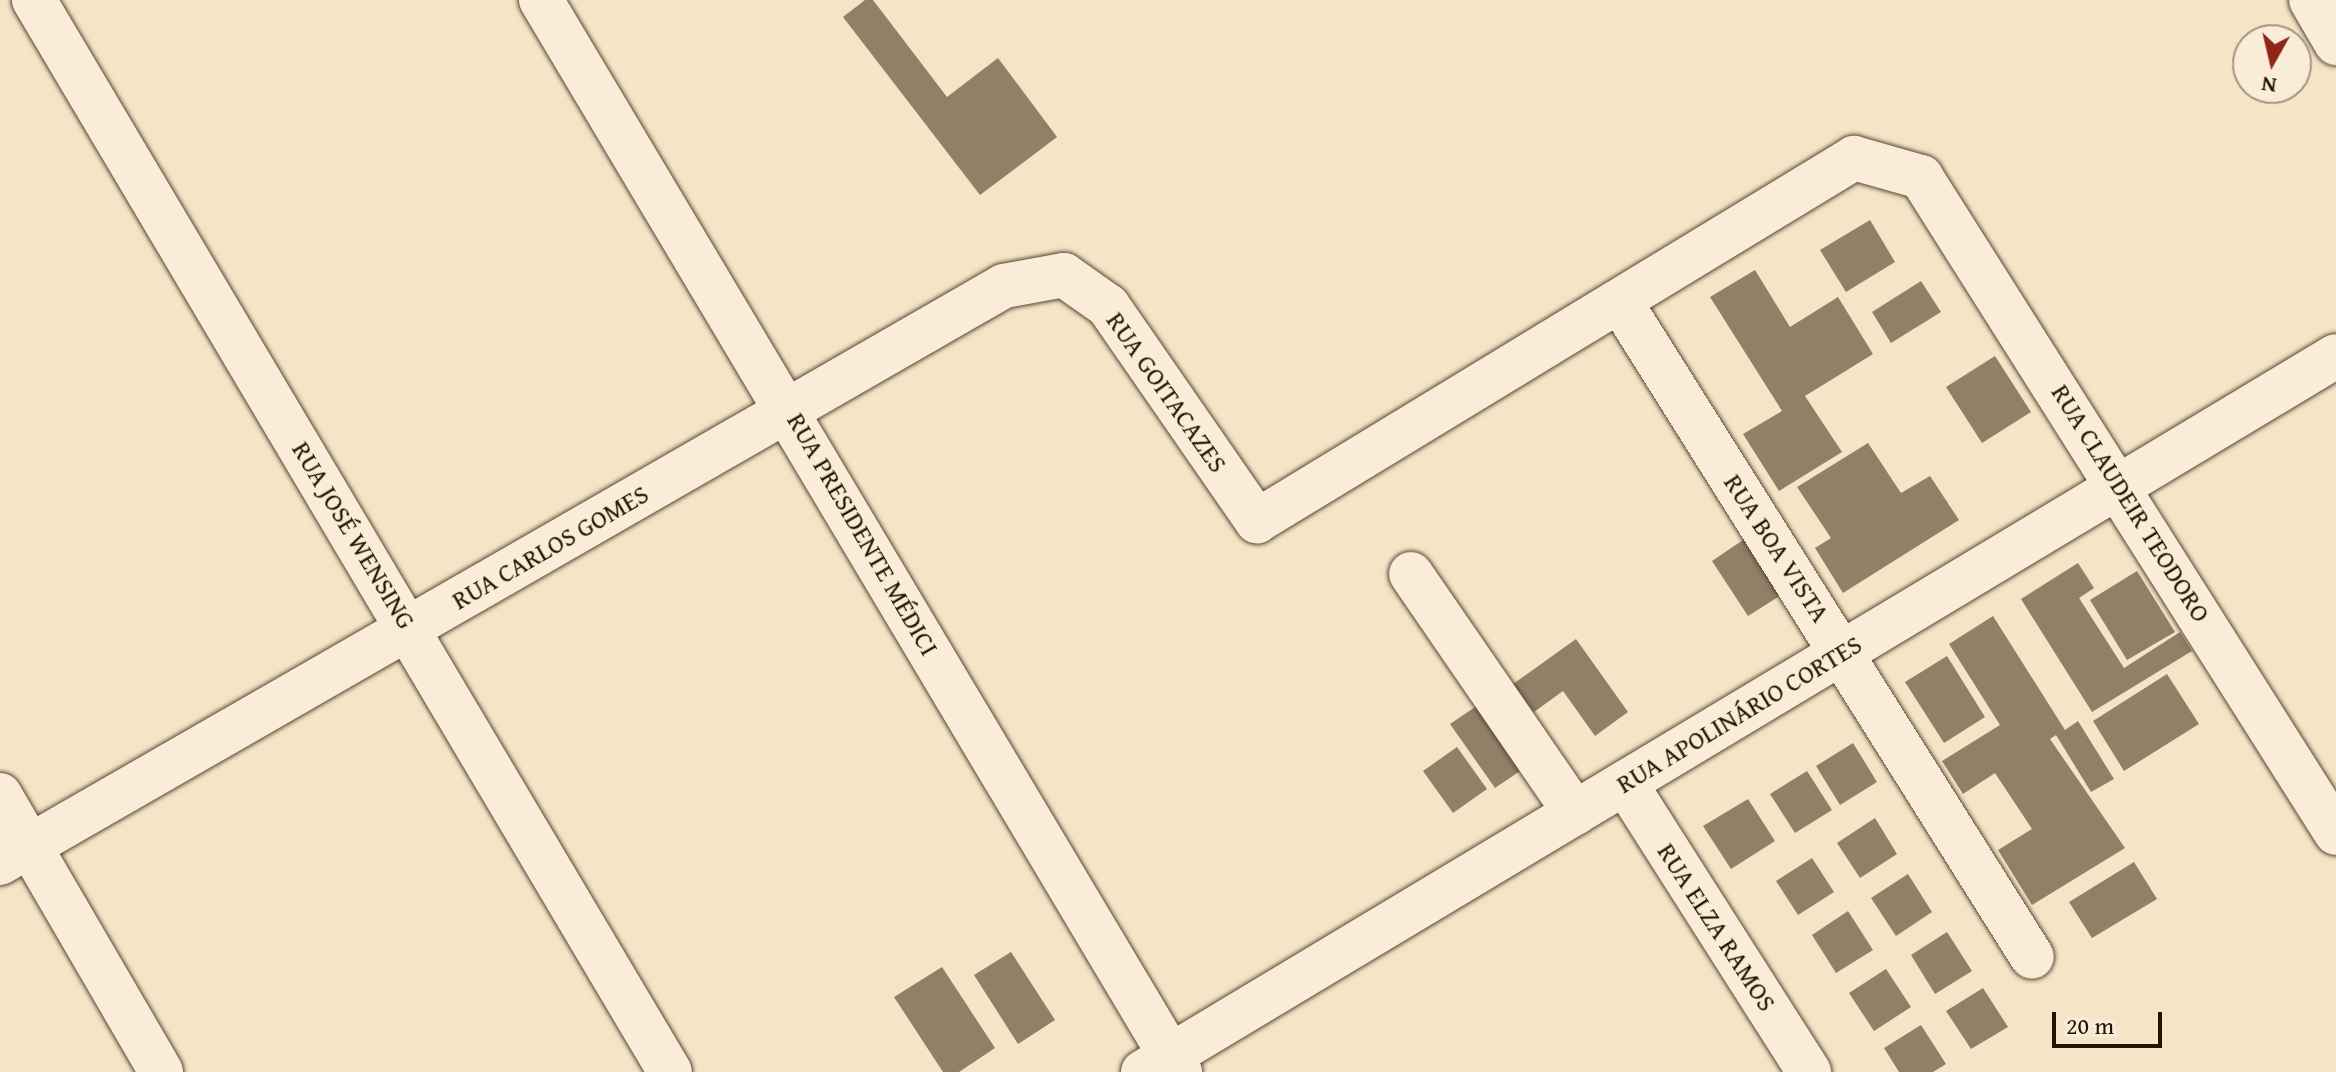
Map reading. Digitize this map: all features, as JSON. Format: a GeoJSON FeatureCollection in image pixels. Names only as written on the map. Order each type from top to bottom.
{"type":"FeatureCollection","features":[{"type":"Feature","properties":{"kind":"street","name":"RUA JOSÉ WENSING"},"geometry":{"type":"LineString","coordinates":[[34,0],[410,629],[670,1072]]}},
{"type":"Feature","properties":{"kind":"street","name":"RUA PRESIDENTE MÉDICI"},"geometry":{"type":"LineString","coordinates":[[541,0],[789,407],[1164,1067]]}},
{"type":"Feature","properties":{"kind":"street"},"geometry":{"type":"LineString","coordinates":[[2311,0],[2336,43]]}},
{"type":"Feature","properties":{"kind":"street","name":"RUA CLAUDEIR TEODORO"},"geometry":{"type":"LineString","coordinates":[[1621,303],[1854,158],[1921,177],[2122,485],[2336,833]]}},
{"type":"Feature","properties":{"kind":"street","name":"RUA CARLOS GOMES"},"geometry":{"type":"LineString","coordinates":[[15,854],[1004,286],[1064,275]]}},
{"type":"Feature","properties":{"kind":"street","name":"RUA GOITACAZES"},"geometry":{"type":"LineString","coordinates":[[1064,275],[1108,306],[1257,521],[1621,303]]}},
{"type":"Feature","properties":{"kind":"street","name":"RUA BOA VISTA"},"geometry":{"type":"LineString","coordinates":[[1621,303],[1844,652],[2032,957]]}},
{"type":"Feature","properties":{"kind":"street","name":"RUA APOLINÁRIO CORTES"},"geometry":{"type":"LineString","coordinates":[[1164,1067],[1575,813],[2336,356]]}},
{"type":"Feature","properties":{"kind":"street"},"geometry":{"type":"LineString","coordinates":[[1411,574],[1575,813]]}},
{"type":"Feature","properties":{"kind":"street","name":"RUA ELZA RAMOS"},"geometry":{"type":"LineString","coordinates":[[1625,783],[1809,1072]]}},
{"type":"Feature","properties":{"kind":"street"},"geometry":{"type":"LineString","coordinates":[[0,795],[15,854],[161,1072]]}},
{"type":"Feature","properties":{"kind":"building"},"geometry":{"type":"Polygon","coordinates":[[[865,0],[873,0],[947,97],[998,58],[1057,137],[980,195],[843,17],[865,0]]]}},
{"type":"Feature","properties":{"kind":"building"},"geometry":{"type":"Polygon","coordinates":[[[1870,220],[1895,262],[1846,292],[1820,250],[1870,220]]]}},
{"type":"Feature","properties":{"kind":"building"},"geometry":{"type":"Polygon","coordinates":[[[1755,270],[1790,327],[1838,297],[1873,354],[1805,396],[1842,452],[1779,491],[1743,434],[1782,411],[1710,297],[1755,270]]]}},
{"type":"Feature","properties":{"kind":"building"},"geometry":{"type":"Polygon","coordinates":[[[1921,281],[1941,312],[1891,343],[1872,312],[1921,281]]]}},
{"type":"Feature","properties":{"kind":"building"},"geometry":{"type":"Polygon","coordinates":[[[1995,356],[2031,412],[1982,443],[1946,387],[1995,356]]]}},
{"type":"Feature","properties":{"kind":"building"},"geometry":{"type":"Polygon","coordinates":[[[1868,443],[1901,493],[1930,476],[1959,520],[1843,593],[1815,548],[1831,538],[1797,487],[1868,443]]]}},
{"type":"Feature","properties":{"kind":"building"},"geometry":{"type":"Polygon","coordinates":[[[1749,536],[1786,592],[1748,616],[1712,561],[1749,536]]]}},
{"type":"Feature","properties":{"kind":"building"},"geometry":{"type":"Polygon","coordinates":[[[2078,563],[2094,588],[2079,598],[2124,668],[2180,632],[2192,651],[2092,712],[2021,599],[2078,563]]]}},
{"type":"Feature","properties":{"kind":"building"},"geometry":{"type":"Polygon","coordinates":[[[2137,571],[2175,632],[2127,660],[2090,600],[2137,571]]]}},
{"type":"Feature","properties":{"kind":"building"},"geometry":{"type":"Polygon","coordinates":[[[1993,616],[2065,730],[2078,721],[2114,779],[2091,792],[2056,735],[2050,739],[2125,848],[2032,905],[1998,850],[2032,829],[1995,773],[1963,794],[1942,761],[2000,725],[1949,644],[1993,616]]]}},
{"type":"Feature","properties":{"kind":"building"},"geometry":{"type":"Polygon","coordinates":[[[1576,639],[1628,712],[1595,736],[1563,691],[1534,712],[1513,684],[1576,639]]]}},
{"type":"Feature","properties":{"kind":"building"},"geometry":{"type":"Polygon","coordinates":[[[1947,656],[1985,717],[1944,743],[1905,682],[1947,656]]]}},
{"type":"Feature","properties":{"kind":"building"},"geometry":{"type":"Polygon","coordinates":[[[2167,674],[2199,724],[2124,771],[2093,721],[2167,674]]]}},
{"type":"Feature","properties":{"kind":"building"},"geometry":{"type":"Polygon","coordinates":[[[1490,697],[1535,761],[1495,788],[1450,724],[1490,697]]]}},
{"type":"Feature","properties":{"kind":"building"},"geometry":{"type":"Polygon","coordinates":[[[1853,743],[1877,782],[1840,805],[1816,766],[1853,743]]]}},
{"type":"Feature","properties":{"kind":"building"},"geometry":{"type":"Polygon","coordinates":[[[1457,747],[1487,789],[1453,813],[1423,771],[1457,747]]]}},
{"type":"Feature","properties":{"kind":"building"},"geometry":{"type":"Polygon","coordinates":[[[1807,771],[1832,810],[1795,833],[1770,794],[1807,771]]]}},
{"type":"Feature","properties":{"kind":"building"},"geometry":{"type":"Polygon","coordinates":[[[1748,799],[1775,841],[1731,869],[1703,826],[1748,799]]]}},
{"type":"Feature","properties":{"kind":"building"},"geometry":{"type":"Polygon","coordinates":[[[1875,818],[1897,854],[1860,878],[1837,843],[1875,818]]]}},
{"type":"Feature","properties":{"kind":"building"},"geometry":{"type":"Polygon","coordinates":[[[1812,858],[1834,892],[1798,915],[1776,881],[1812,858]]]}},
{"type":"Feature","properties":{"kind":"building"},"geometry":{"type":"Polygon","coordinates":[[[2134,862],[2157,899],[2092,938],[2069,902],[2134,862]]]}},
{"type":"Feature","properties":{"kind":"building"},"geometry":{"type":"Polygon","coordinates":[[[1908,874],[1932,912],[1896,936],[1871,898],[1908,874]]]}},
{"type":"Feature","properties":{"kind":"building"},"geometry":{"type":"Polygon","coordinates":[[[1848,911],[1873,950],[1836,973],[1812,935],[1848,911]]]}},
{"type":"Feature","properties":{"kind":"building"},"geometry":{"type":"Polygon","coordinates":[[[1947,932],[1972,971],[1935,994],[1911,955],[1947,932]]]}},
{"type":"Feature","properties":{"kind":"building"},"geometry":{"type":"Polygon","coordinates":[[[1011,952],[1055,1020],[1018,1044],[974,975],[1011,952]]]}},
{"type":"Feature","properties":{"kind":"building"},"geometry":{"type":"Polygon","coordinates":[[[942,967],[995,1048],[959,1072],[943,1072],[894,997],[942,967]]]}},
{"type":"Feature","properties":{"kind":"building"},"geometry":{"type":"Polygon","coordinates":[[[1886,969],[1911,1007],[1874,1031],[1849,993],[1886,969]]]}},
{"type":"Feature","properties":{"kind":"building"},"geometry":{"type":"Polygon","coordinates":[[[1983,988],[2008,1027],[1971,1049],[1946,1011],[1983,988]]]}},
{"type":"Feature","properties":{"kind":"building"},"geometry":{"type":"Polygon","coordinates":[[[1921,1025],[1946,1064],[1933,1072],[1899,1072],[1884,1048],[1921,1025]]]}}]}
